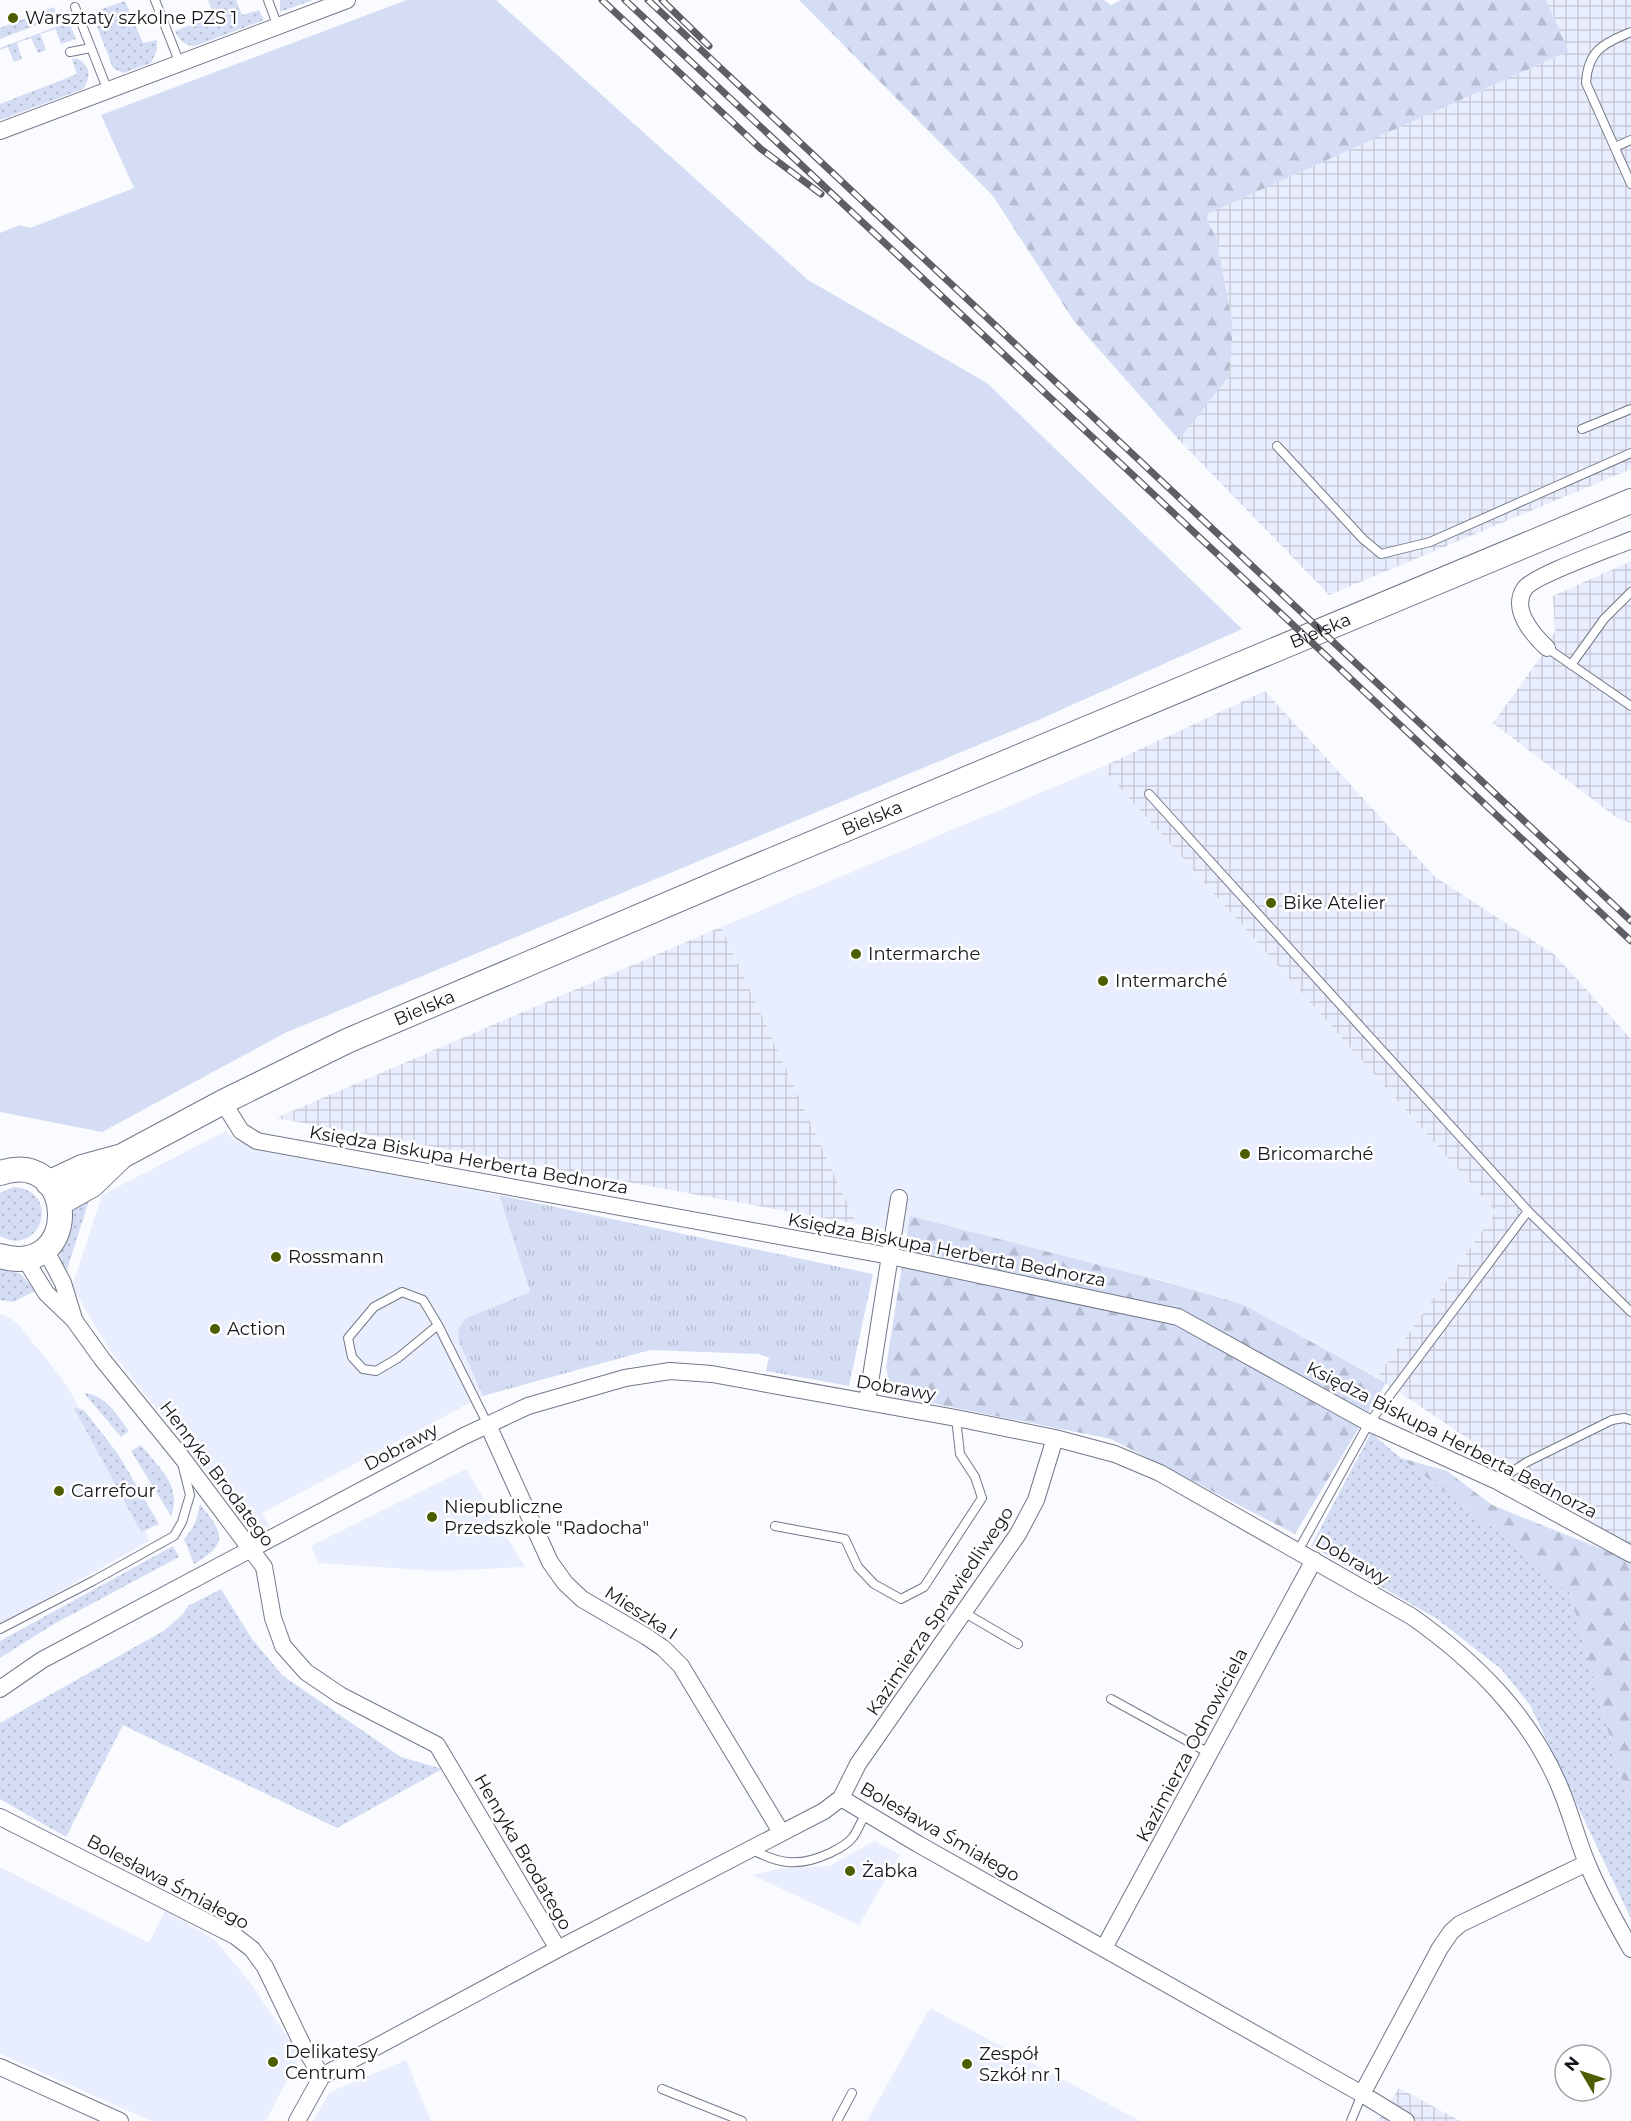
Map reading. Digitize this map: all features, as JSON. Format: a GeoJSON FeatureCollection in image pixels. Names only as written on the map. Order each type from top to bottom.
{"type":"FeatureCollection","features":[{"type":"Feature","properties":{"kind":"main road","name":"Bielska"},"geometry":{"type":"LineString","coordinates":[[54,1193],[92,1185],[122,1156],[223,1101],[346,1041],[1631,501]]}},
{"type":"Feature","properties":{"kind":"main road"},"geometry":{"type":"LineString","coordinates":[[0,1173],[9,1170],[23,1170],[37,1174],[54,1193],[61,1215],[54,1239],[35,1254],[11,1260],[0,1256]]}},
{"type":"Feature","properties":{"kind":"street"},"geometry":{"type":"LineString","coordinates":[[0,132],[347,0]]}},
{"type":"Feature","properties":{"kind":"street"},"geometry":{"type":"LineString","coordinates":[[1547,648],[1533,635],[1523,616],[1520,601],[1526,588],[1539,578],[1631,540]]}},
{"type":"Feature","properties":{"kind":"street","name":"Księdza Biskupa Herberta Bednorza"},"geometry":{"type":"LineString","coordinates":[[223,1101],[241,1131],[257,1141],[890,1256],[1178,1317],[1369,1424],[1497,1481],[1631,1554]]}},
{"type":"Feature","properties":{"kind":"street"},"geometry":{"type":"LineString","coordinates":[[867,1402],[899,1198]]}},
{"type":"Feature","properties":{"kind":"street","name":"Henryka Brodatego"},"geometry":{"type":"LineString","coordinates":[[35,1254],[46,1293],[74,1320],[264,1567],[273,1618],[283,1646],[306,1672],[340,1695],[437,1745],[558,1949]]}},
{"type":"Feature","properties":{"kind":"street","name":"Dobrawy"},"geometry":{"type":"LineString","coordinates":[[0,1689],[42,1660],[528,1406],[625,1378],[670,1371],[712,1374],[956,1418],[1055,1438],[1115,1454],[1160,1473],[1430,1629],[1467,1659],[1495,1686],[1518,1713],[1540,1747],[1561,1788],[1587,1863],[1631,1948]]}},
{"type":"Feature","properties":{"kind":"street","name":"Mieszka I"},"geometry":{"type":"LineString","coordinates":[[488,1425],[550,1562],[565,1583],[582,1599],[648,1637],[681,1666],[781,1832]]}},
{"type":"Feature","properties":{"kind":"street","name":"Kazimierza Sprawiedliwego"},"geometry":{"type":"LineString","coordinates":[[841,1798],[858,1764],[1018,1534],[1036,1500],[1055,1438]]}},
{"type":"Feature","properties":{"kind":"street","name":"Kazimierza Odnowiciela"},"geometry":{"type":"LineString","coordinates":[[1104,1948],[1314,1560]]}},
{"type":"Feature","properties":{"kind":"street","name":"Bolesława Śmiałego"},"geometry":{"type":"LineString","coordinates":[[0,1817],[235,1936],[252,1949],[264,1967],[303,2046],[322,2076],[558,1949],[824,1811],[841,1798],[1406,2121]]}},
{"type":"Feature","properties":{"kind":"street"},"geometry":{"type":"LineString","coordinates":[[1362,2094],[1440,1948],[1451,1932],[1460,1924],[1479,1914],[1587,1863]]}},
{"type":"Feature","properties":{"kind":"street"},"geometry":{"type":"LineString","coordinates":[[0,2067],[97,2116],[120,2121]]}},
{"type":"Feature","properties":{"kind":"street"},"geometry":{"type":"LineString","coordinates":[[297,2121],[322,2076]]}},
{"type":"Feature","properties":{"kind":"lane"},"geometry":{"type":"LineString","coordinates":[[155,0],[180,64]]}},
{"type":"Feature","properties":{"kind":"lane"},"geometry":{"type":"LineString","coordinates":[[268,0],[278,27]]}},
{"type":"Feature","properties":{"kind":"lane"},"geometry":{"type":"LineString","coordinates":[[75,7],[108,91]]}},
{"type":"Feature","properties":{"kind":"lane"},"geometry":{"type":"LineString","coordinates":[[1631,32],[1604,44],[1587,65],[1586,83],[1631,184]]}},
{"type":"Feature","properties":{"kind":"lane"},"geometry":{"type":"LineString","coordinates":[[70,52],[91,48]]}},
{"type":"Feature","properties":{"kind":"lane"},"geometry":{"type":"LineString","coordinates":[[1615,147],[1631,140]]}},
{"type":"Feature","properties":{"kind":"lane"},"geometry":{"type":"LineString","coordinates":[[1582,429],[1631,409]]}},
{"type":"Feature","properties":{"kind":"lane"},"geometry":{"type":"LineString","coordinates":[[1277,446],[1363,539],[1381,554],[1430,542],[1631,453]]}},
{"type":"Feature","properties":{"kind":"lane"},"geometry":{"type":"LineString","coordinates":[[1571,665],[1604,619],[1631,592]]}},
{"type":"Feature","properties":{"kind":"lane"},"geometry":{"type":"LineString","coordinates":[[1547,648],[1631,706]]}},
{"type":"Feature","properties":{"kind":"lane"},"geometry":{"type":"LineString","coordinates":[[1149,795],[1528,1211],[1631,1312]]}},
{"type":"Feature","properties":{"kind":"lane"},"geometry":{"type":"LineString","coordinates":[[1298,1551],[1369,1424],[1528,1211]]}},
{"type":"Feature","properties":{"kind":"lane"},"geometry":{"type":"LineString","coordinates":[[438,1325],[398,1358],[376,1371],[363,1369],[352,1357],[348,1338],[374,1307],[402,1292],[423,1300],[438,1325],[488,1425]]}},
{"type":"Feature","properties":{"kind":"lane"},"geometry":{"type":"LineString","coordinates":[[775,1526],[846,1539],[858,1567],[874,1584],[901,1599],[924,1587],[982,1498],[975,1477],[960,1454],[956,1418]]}},
{"type":"Feature","properties":{"kind":"lane"},"geometry":{"type":"LineString","coordinates":[[1497,1481],[1527,1462],[1612,1420],[1624,1418],[1631,1420]]}},
{"type":"Feature","properties":{"kind":"lane"},"geometry":{"type":"LineString","coordinates":[[0,1629],[174,1536],[182,1522],[190,1495],[180,1455]]}},
{"type":"Feature","properties":{"kind":"lane"},"geometry":{"type":"LineString","coordinates":[[965,1613],[1018,1644]]}},
{"type":"Feature","properties":{"kind":"lane"},"geometry":{"type":"LineString","coordinates":[[1111,1699],[1209,1753]]}},
{"type":"Feature","properties":{"kind":"lane"},"geometry":{"type":"LineString","coordinates":[[750,1849],[768,1859],[801,1863],[811,1861],[843,1847],[852,1838],[866,1812]]}},
{"type":"Feature","properties":{"kind":"lane"},"geometry":{"type":"LineString","coordinates":[[662,2089],[742,2121]]}},
{"type":"Feature","properties":{"kind":"lane"},"geometry":{"type":"LineString","coordinates":[[837,2121],[852,2093]]}},
{"type":"Feature","properties":{"kind":"lane"},"geometry":{"type":"LineString","coordinates":[[1351,2121],[1362,2094]]}},
{"type":"Feature","properties":{"kind":"shaded area"},"geometry":{"type":"Polygon","coordinates":[[[1546,0],[1631,0],[1631,469],[1329,595],[1179,440],[1229,375],[1233,329],[1217,240],[1204,215],[1569,51],[1546,0]]]}},
{"type":"Feature","properties":{"kind":"shaded area"},"geometry":{"type":"Polygon","coordinates":[[[1631,561],[1631,823],[1617,818],[1493,723],[1547,648],[1555,631],[1553,596],[1631,561]]]}},
{"type":"Feature","properties":{"kind":"shaded area"},"geometry":{"type":"Polygon","coordinates":[[[1265,691],[1435,877],[1555,955],[1631,1039],[1631,1549],[1377,1377],[1496,1212],[1102,767],[1265,691]]]}},
{"type":"Feature","properties":{"kind":"shaded area"},"geometry":{"type":"Polygon","coordinates":[[[1102,767],[1496,1212],[1377,1377],[1239,1308],[1161,1280],[857,1224],[721,927],[1102,767]]]}},
{"type":"Feature","properties":{"kind":"shaded area"},"geometry":{"type":"Polygon","coordinates":[[[721,927],[857,1224],[276,1118],[721,927]]]}},
{"type":"Feature","properties":{"kind":"shaded area"},"geometry":{"type":"Polygon","coordinates":[[[226,1131],[233,1139],[268,1151],[499,1195],[530,1293],[466,1318],[459,1342],[483,1396],[262,1513],[270,1527],[259,1528],[247,1522],[109,1349],[72,1287],[102,1195],[226,1131]]]}},
{"type":"Feature","properties":{"kind":"shaded area","name":"Carrefour"},"geometry":{"type":"Polygon","coordinates":[[[0,1314],[18,1324],[66,1384],[142,1523],[149,1541],[0,1625],[0,1314]]]}},
{"type":"Feature","properties":{"kind":"shaded area","name":"Niepubliczne Przedszkole \"Radocha\""},"geometry":{"type":"Polygon","coordinates":[[[466,1469],[525,1567],[439,1571],[318,1563],[311,1546],[466,1469]]]}},
{"type":"Feature","properties":{"kind":"shaded area"},"geometry":{"type":"Polygon","coordinates":[[[875,1841],[900,1855],[859,1925],[752,1875],[784,1868],[829,1866],[875,1841]]]}},
{"type":"Feature","properties":{"kind":"shaded area"},"geometry":{"type":"Polygon","coordinates":[[[0,1867],[149,1943],[165,1911],[214,1939],[248,1980],[300,2055],[266,2121],[151,2121],[0,2054],[0,1867]]]}},
{"type":"Feature","properties":{"kind":"shaded area","name":"Zespół Szkół nr 1"},"geometry":{"type":"Polygon","coordinates":[[[930,2008],[1140,2121],[867,2121],[930,2008]]]}},
{"type":"Feature","properties":{"kind":"shaded area"},"geometry":{"type":"Polygon","coordinates":[[[406,2060],[431,2121],[313,2121],[330,2092],[406,2060]]]}},
{"type":"Feature","properties":{"kind":"shaded area"},"geometry":{"type":"Polygon","coordinates":[[[1399,2088],[1460,2121],[1378,2121],[1399,2088]]]}},
{"type":"Feature","properties":{"kind":"green space"},"geometry":{"type":"Polygon","coordinates":[[[208,0],[236,0],[242,15],[259,10],[264,20],[198,45],[187,45],[181,41],[175,31],[214,16],[208,0]]]}},
{"type":"Feature","properties":{"kind":"green space"},"geometry":{"type":"Polygon","coordinates":[[[280,0],[313,0],[280,12],[280,0]]]}},
{"type":"Feature","properties":{"kind":"green space"},"geometry":{"type":"Polygon","coordinates":[[[407,0],[496,0],[808,280],[987,383],[1242,629],[1036,721],[285,1033],[102,1132],[0,1112],[0,233],[20,225],[30,228],[134,188],[101,115],[407,0]]]}},
{"type":"Feature","properties":{"kind":"green space"},"geometry":{"type":"Polygon","coordinates":[[[799,0],[1104,0],[1111,5],[1121,0],[1546,0],[1569,51],[1205,215],[1217,240],[1233,329],[1229,376],[1179,440],[1074,321],[993,196],[799,0]]]}},
{"type":"Feature","properties":{"kind":"green space"},"geometry":{"type":"Polygon","coordinates":[[[125,1],[143,43],[157,40],[157,50],[151,63],[123,73],[113,68],[94,19],[99,10],[125,1]]]}},
{"type":"Feature","properties":{"kind":"green space"},"geometry":{"type":"Polygon","coordinates":[[[54,7],[57,17],[0,39],[0,28],[54,7]]]}},
{"type":"Feature","properties":{"kind":"green space"},"geometry":{"type":"Polygon","coordinates":[[[69,22],[76,39],[61,44],[56,29],[40,34],[46,50],[38,53],[31,38],[17,43],[22,59],[14,62],[8,47],[0,50],[0,48],[69,22]]]}},
{"type":"Feature","properties":{"kind":"green space"},"geometry":{"type":"Polygon","coordinates":[[[76,58],[87,67],[88,71],[88,80],[83,89],[0,120],[0,104],[77,74],[72,59],[76,58]]]}},
{"type":"Feature","properties":{"kind":"green space"},"geometry":{"type":"Polygon","coordinates":[[[13,1187],[28,1191],[38,1199],[42,1210],[41,1221],[35,1231],[26,1238],[14,1241],[0,1236],[0,1193],[13,1187]]]}},
{"type":"Feature","properties":{"kind":"green space"},"geometry":{"type":"Polygon","coordinates":[[[91,1194],[66,1273],[60,1262],[60,1246],[75,1208],[91,1194]]]}},
{"type":"Feature","properties":{"kind":"green space"},"geometry":{"type":"Polygon","coordinates":[[[499,1195],[873,1274],[849,1386],[766,1371],[769,1357],[758,1354],[650,1350],[483,1396],[459,1342],[458,1329],[466,1318],[530,1292],[499,1195]]]}},
{"type":"Feature","properties":{"kind":"green space"},"geometry":{"type":"Polygon","coordinates":[[[910,1216],[1165,1282],[1244,1305],[1386,1383],[1295,1534],[1111,1439],[891,1395],[886,1367],[910,1216]]]}},
{"type":"Feature","properties":{"kind":"green space"},"geometry":{"type":"Polygon","coordinates":[[[0,1265],[21,1274],[35,1291],[13,1302],[0,1300],[0,1265]]]}},
{"type":"Feature","properties":{"kind":"green space"},"geometry":{"type":"Polygon","coordinates":[[[84,1393],[105,1402],[129,1431],[121,1437],[84,1393]]]}},
{"type":"Feature","properties":{"kind":"green space"},"geometry":{"type":"Polygon","coordinates":[[[74,1408],[84,1410],[118,1454],[159,1524],[141,1532],[74,1408]]]}},
{"type":"Feature","properties":{"kind":"green space"},"geometry":{"type":"Polygon","coordinates":[[[1371,1433],[1496,1530],[1570,1593],[1619,1771],[1631,1803],[1631,1919],[1530,1705],[1501,1669],[1437,1619],[1311,1546],[1371,1433]]]}},
{"type":"Feature","properties":{"kind":"green space"},"geometry":{"type":"Polygon","coordinates":[[[141,1445],[161,1469],[171,1486],[174,1505],[171,1516],[131,1451],[141,1445]]]}},
{"type":"Feature","properties":{"kind":"green space"},"geometry":{"type":"Polygon","coordinates":[[[1401,1458],[1447,1471],[1492,1505],[1614,1554],[1631,1558],[1631,1803],[1619,1771],[1570,1593],[1496,1530],[1401,1458]]]}},
{"type":"Feature","properties":{"kind":"green space"},"geometry":{"type":"Polygon","coordinates":[[[200,1504],[214,1523],[219,1537],[213,1550],[194,1564],[184,1539],[195,1523],[200,1504]]]}},
{"type":"Feature","properties":{"kind":"green space"},"geometry":{"type":"Polygon","coordinates":[[[173,1546],[179,1557],[54,1624],[0,1658],[0,1641],[173,1546]]]}},
{"type":"Feature","properties":{"kind":"green space"},"geometry":{"type":"Polygon","coordinates":[[[221,1589],[252,1639],[283,1676],[401,1757],[442,1769],[337,1828],[123,1725],[66,1837],[0,1799],[0,1723],[165,1630],[183,1614],[188,1606],[221,1589]]]}},
{"type":"Feature","properties":{"kind":"railway"},"geometry":{"type":"LineString","coordinates":[[602,0],[761,149],[821,194]]}},
{"type":"Feature","properties":{"kind":"railway"},"geometry":{"type":"LineString","coordinates":[[625,0],[1631,941]]}},
{"type":"Feature","properties":{"kind":"railway"},"geometry":{"type":"LineString","coordinates":[[648,0],[1631,921]]}},
{"type":"Feature","properties":{"kind":"railway"},"geometry":{"type":"LineString","coordinates":[[662,0],[709,46]]}},
{"type":"Feature","properties":{"kind":"place","name":"Warsztaty szkolne PZS 1"},"geometry":{"type":"Point","coordinates":[13,18]}},
{"type":"Feature","properties":{"kind":"place","name":"Bike Atelier"},"geometry":{"type":"Point","coordinates":[1271,903]}},
{"type":"Feature","properties":{"kind":"place","name":"Intermarche"},"geometry":{"type":"Point","coordinates":[856,954]}},
{"type":"Feature","properties":{"kind":"place","name":"Intermarché"},"geometry":{"type":"Point","coordinates":[1103,981]}},
{"type":"Feature","properties":{"kind":"place","name":"Bricomarché"},"geometry":{"type":"Point","coordinates":[1245,1154]}},
{"type":"Feature","properties":{"kind":"place","name":"Rossmann"},"geometry":{"type":"Point","coordinates":[276,1257]}},
{"type":"Feature","properties":{"kind":"place","name":"Action"},"geometry":{"type":"Point","coordinates":[215,1329]}},
{"type":"Feature","properties":{"kind":"place","name":"Carrefour"},"geometry":{"type":"Point","coordinates":[59,1491]}},
{"type":"Feature","properties":{"kind":"place","name":"Niepubliczne Przedszkole \"Radocha\""},"geometry":{"type":"Point","coordinates":[432,1517]}},
{"type":"Feature","properties":{"kind":"place","name":"Żabka"},"geometry":{"type":"Point","coordinates":[850,1871]}},
{"type":"Feature","properties":{"kind":"place","name":"Delikatesy Centrum"},"geometry":{"type":"Point","coordinates":[273,2062]}},
{"type":"Feature","properties":{"kind":"place","name":"Zespół Szkół nr 1"},"geometry":{"type":"Point","coordinates":[967,2064]}}]}
